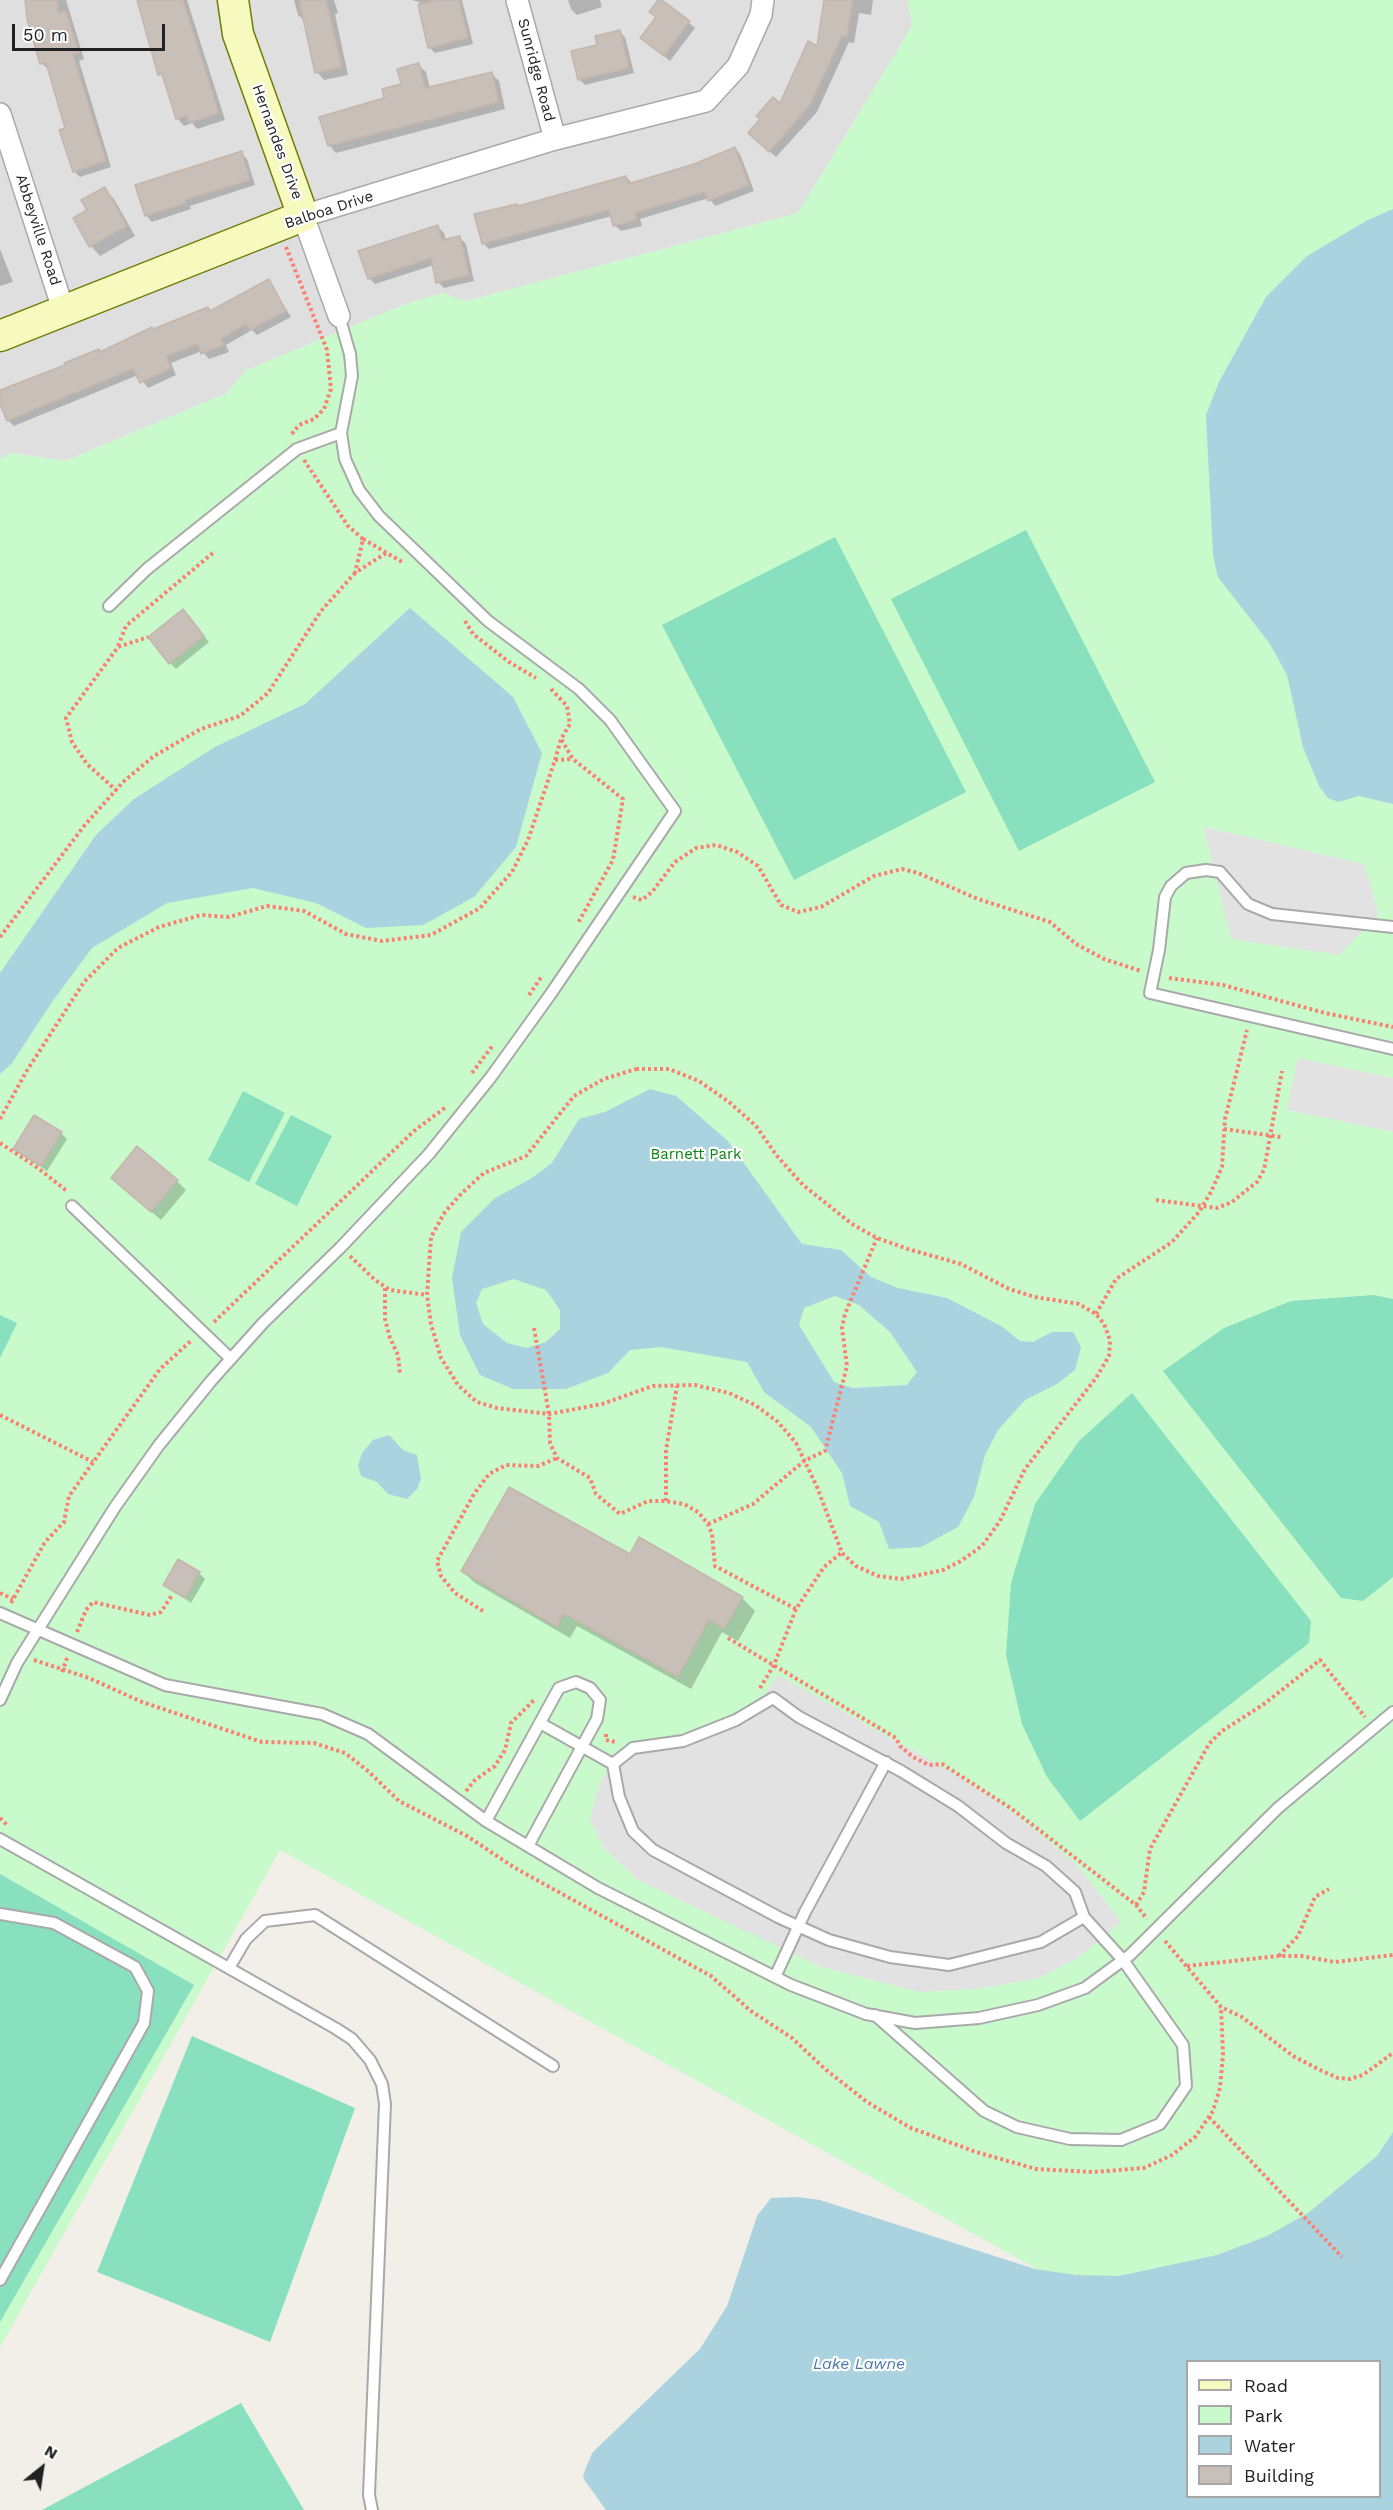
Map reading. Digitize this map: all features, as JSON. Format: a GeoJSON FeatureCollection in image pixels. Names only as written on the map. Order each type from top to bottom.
{"type":"FeatureCollection","features":[{"type":"Feature","properties":{"kind":"street","name":"Hernandes Drive"},"geometry":{"type":"LineString","coordinates":[[233,0],[238,34],[291,221],[339,316]]}},
{"type":"Feature","properties":{"kind":"street","name":"Sunridge Road"},"geometry":{"type":"LineString","coordinates":[[517,0],[555,139]]}},
{"type":"Feature","properties":{"kind":"street","name":"Balboa Drive"},"geometry":{"type":"LineString","coordinates":[[0,336],[291,221],[555,139],[706,101],[738,66],[761,15],[763,0]]}},
{"type":"Feature","properties":{"kind":"street","name":"Abbeyville Road"},"geometry":{"type":"LineString","coordinates":[[0,114],[64,312]]}},
{"type":"Feature","properties":{"kind":"lane"},"geometry":{"type":"LineString","coordinates":[[0,1700],[21,1655],[115,1508],[153,1454],[263,1323],[341,1247],[429,1154],[491,1077],[675,811],[610,720],[579,689],[488,621],[379,516],[359,490],[345,459],[341,433],[352,376],[350,354],[339,316]]}},
{"type":"Feature","properties":{"kind":"lane"},"geometry":{"type":"LineString","coordinates":[[109,606],[147,569],[297,449],[341,433]]}},
{"type":"Feature","properties":{"kind":"lane"},"geometry":{"type":"LineString","coordinates":[[1393,927],[1272,914],[1248,904],[1220,872],[1206,870],[1186,873],[1171,886],[1165,897],[1154,974],[1149,993],[1393,1049]]}},
{"type":"Feature","properties":{"kind":"lane"},"geometry":{"type":"LineString","coordinates":[[72,1206],[231,1359]]}},
{"type":"Feature","properties":{"kind":"lane"},"geometry":{"type":"LineString","coordinates":[[2,1614],[165,1685],[322,1714],[368,1734],[486,1821],[598,1888],[775,1977],[874,2015],[915,2023],[979,2018],[1038,2006],[1085,1988],[1123,1960],[1278,1808],[1393,1712]]}},
{"type":"Feature","properties":{"kind":"lane"},"geometry":{"type":"LineString","coordinates":[[486,1821],[559,1688],[576,1682],[590,1688],[600,1700],[597,1719],[528,1846]]}},
{"type":"Feature","properties":{"kind":"lane"},"geometry":{"type":"LineString","coordinates":[[613,1764],[633,1748],[683,1741],[736,1720],[773,1698],[800,1717],[886,1762],[958,1806],[1006,1843],[1046,1866],[1075,1892],[1084,1917],[1104,1936],[1123,1960],[1183,2045],[1186,2086],[1160,2124],[1121,2140],[1070,2139],[1017,2127],[984,2111],[874,2015]]}},
{"type":"Feature","properties":{"kind":"lane"},"geometry":{"type":"LineString","coordinates":[[540,1723],[613,1764]]}},
{"type":"Feature","properties":{"kind":"lane"},"geometry":{"type":"LineString","coordinates":[[775,1977],[798,1926],[886,1762]]}},
{"type":"Feature","properties":{"kind":"lane"},"geometry":{"type":"LineString","coordinates":[[613,1764],[619,1797],[633,1831],[654,1850],[798,1926],[830,1940],[890,1957],[949,1965],[1041,1942],[1084,1917]]}},
{"type":"Feature","properties":{"kind":"lane"},"geometry":{"type":"LineString","coordinates":[[0,1839],[351,2039],[370,2060],[382,2084],[386,2104],[369,2495],[372,2510]]}},
{"type":"Feature","properties":{"kind":"lane"},"geometry":{"type":"LineString","coordinates":[[0,1914],[54,1923],[135,1967],[148,1991],[144,2023],[0,2280]]}},
{"type":"Feature","properties":{"kind":"lane"},"geometry":{"type":"LineString","coordinates":[[229,1968],[246,1939],[265,1921],[315,1915],[553,2066]]}},
{"type":"Feature","properties":{"kind":"path"},"geometry":{"type":"LineString","coordinates":[[291,221],[327,350],[331,389],[324,409],[314,419],[299,425],[291,435],[297,449],[348,526],[363,539],[410,566]]}},
{"type":"Feature","properties":{"kind":"path"},"geometry":{"type":"LineString","coordinates":[[355,573],[363,539]]}},
{"type":"Feature","properties":{"kind":"path"},"geometry":{"type":"LineString","coordinates":[[117,791],[87,764],[72,742],[66,718],[118,647],[126,626],[214,552]]}},
{"type":"Feature","properties":{"kind":"path"},"geometry":{"type":"LineString","coordinates":[[0,937],[84,826],[123,782],[154,756],[201,729],[240,716],[268,693],[321,611],[355,573],[386,553]]}},
{"type":"Feature","properties":{"kind":"path"},"geometry":{"type":"LineString","coordinates":[[0,1119],[26,1072],[84,982],[118,948],[159,927],[201,915],[229,917],[267,906],[304,911],[346,934],[382,941],[431,935],[480,908],[512,872],[528,840],[561,739],[570,724],[567,706],[544,683],[509,662],[472,634],[459,612]]}},
{"type":"Feature","properties":{"kind":"path"},"geometry":{"type":"LineString","coordinates":[[118,647],[147,637]]}},
{"type":"Feature","properties":{"kind":"path"},"geometry":{"type":"LineString","coordinates":[[561,739],[573,759],[623,798],[614,860],[576,926]]}},
{"type":"Feature","properties":{"kind":"path"},"geometry":{"type":"LineString","coordinates":[[555,760],[573,759]]}},
{"type":"Feature","properties":{"kind":"path"},"geometry":{"type":"LineString","coordinates":[[621,891],[642,900],[652,892],[675,862],[696,848],[716,845],[737,852],[758,866],[781,905],[798,912],[821,907],[874,876],[902,869],[918,873],[978,899],[1050,922],[1076,944],[1104,959],[1154,974],[1223,985],[1393,1027]]}},
{"type":"Feature","properties":{"kind":"path"},"geometry":{"type":"LineString","coordinates":[[526,999],[545,971]]}},
{"type":"Feature","properties":{"kind":"path"},"geometry":{"type":"LineString","coordinates":[[1096,1314],[1116,1279],[1172,1242],[1202,1207],[1222,1167],[1224,1129],[1256,994]]}},
{"type":"Feature","properties":{"kind":"path"},"geometry":{"type":"LineString","coordinates":[[466,1082],[500,1036]]}},
{"type":"Feature","properties":{"kind":"path"},"geometry":{"type":"LineString","coordinates":[[636,1068],[669,1069],[707,1086],[756,1126],[777,1156],[803,1185],[852,1224],[877,1238],[961,1264],[1009,1288],[1035,1297],[1079,1304],[1096,1314],[1104,1324],[1110,1340],[1109,1356],[1096,1378],[1025,1469],[999,1521],[982,1546],[943,1570],[901,1579],[878,1576],[856,1566],[842,1553],[796,1443],[778,1422],[755,1405],[729,1393],[695,1385],[653,1386],[602,1404],[549,1414],[497,1408],[477,1402],[458,1385],[441,1358],[431,1324],[427,1295],[431,1237],[446,1212],[462,1193],[484,1173],[526,1156],[574,1096],[604,1079],[636,1068]]}},
{"type":"Feature","properties":{"kind":"path"},"geometry":{"type":"LineString","coordinates":[[1156,1200],[1217,1208],[1232,1202],[1257,1182],[1264,1170],[1282,1071]]}},
{"type":"Feature","properties":{"kind":"path"},"geometry":{"type":"LineString","coordinates":[[2,1614],[14,1599],[45,1542],[64,1522],[69,1496],[160,1369],[414,1131],[448,1105]]}},
{"type":"Feature","properties":{"kind":"path"},"geometry":{"type":"LineString","coordinates":[[1224,1129],[1281,1137]]}},
{"type":"Feature","properties":{"kind":"path"},"geometry":{"type":"LineString","coordinates":[[0,1143],[38,1168],[70,1194]]}},
{"type":"Feature","properties":{"kind":"path"},"geometry":{"type":"LineString","coordinates":[[708,1524],[753,1504],[804,1461],[825,1451],[847,1366],[842,1328],[845,1314],[877,1238]]}},
{"type":"Feature","properties":{"kind":"path"},"geometry":{"type":"LineString","coordinates":[[341,1247],[386,1287],[416,1295],[427,1295]]}},
{"type":"Feature","properties":{"kind":"path"},"geometry":{"type":"LineString","coordinates":[[386,1287],[385,1319],[398,1355],[400,1374]]}},
{"type":"Feature","properties":{"kind":"path"},"geometry":{"type":"LineString","coordinates":[[534,1328],[549,1414],[550,1443],[557,1458],[590,1479],[596,1494],[620,1514],[648,1501],[684,1504],[698,1512],[708,1524],[715,1566],[796,1609]]}},
{"type":"Feature","properties":{"kind":"path"},"geometry":{"type":"LineString","coordinates":[[666,1501],[666,1450],[677,1386]]}},
{"type":"Feature","properties":{"kind":"path"},"geometry":{"type":"LineString","coordinates":[[0,1415],[93,1462]]}},
{"type":"Feature","properties":{"kind":"path"},"geometry":{"type":"LineString","coordinates":[[483,1611],[455,1593],[441,1575],[438,1561],[474,1494],[489,1474],[506,1465],[538,1466],[557,1458]]}},
{"type":"Feature","properties":{"kind":"path"},"geometry":{"type":"LineString","coordinates":[[756,1694],[774,1665],[796,1609],[824,1567],[842,1553]]}},
{"type":"Feature","properties":{"kind":"path"},"geometry":{"type":"LineString","coordinates":[[0,1593],[14,1599]]}},
{"type":"Feature","properties":{"kind":"path"},"geometry":{"type":"LineString","coordinates":[[62,1672],[86,1610],[93,1602],[150,1615],[161,1612],[172,1595]]}},
{"type":"Feature","properties":{"kind":"path"},"geometry":{"type":"LineString","coordinates":[[21,1655],[62,1672],[89,1678],[142,1702],[262,1742],[314,1743],[345,1753],[368,1771],[399,1801],[467,1836],[515,1868],[711,1976],[751,2012],[792,2038],[825,2069],[867,2102],[911,2128],[976,2152],[1036,2169],[1093,2172],[1144,2168],[1172,2155],[1195,2137],[1209,2117],[1220,2088],[1223,2055],[1221,2007]]}},
{"type":"Feature","properties":{"kind":"path"},"geometry":{"type":"LineString","coordinates":[[1136,1905],[1144,1892],[1150,1849],[1209,1744],[1222,1731],[1264,1704],[1320,1660],[1374,1728]]}},
{"type":"Feature","properties":{"kind":"path"},"geometry":{"type":"LineString","coordinates":[[458,1801],[475,1780],[495,1766],[505,1750],[511,1723],[528,1703],[538,1696]]}},
{"type":"Feature","properties":{"kind":"path"},"geometry":{"type":"LineString","coordinates":[[606,1730],[606,1740],[623,1741]]}},
{"type":"Feature","properties":{"kind":"path"},"geometry":{"type":"LineString","coordinates":[[0,1818],[14,1831]]}},
{"type":"Feature","properties":{"kind":"path"},"geometry":{"type":"LineString","coordinates":[[1278,1956],[1298,1936],[1315,1897],[1329,1889]]}},
{"type":"Feature","properties":{"kind":"path"},"geometry":{"type":"LineString","coordinates":[[1186,1966],[1278,1956],[1301,1956],[1335,1962],[1393,1955]]}},
{"type":"Feature","properties":{"kind":"path"},"geometry":{"type":"LineString","coordinates":[[1209,2117],[1342,2257]]}},
{"type":"Feature","properties":{"kind":"shaded area"},"geometry":{"type":"Polygon","coordinates":[[[0,0],[908,0],[912,26],[798,213],[466,301],[442,293],[403,305],[247,370],[225,394],[65,461],[12,453],[0,459],[0,0]]]}},
{"type":"Feature","properties":{"kind":"shaded area"},"geometry":{"type":"Polygon","coordinates":[[[1204,827],[1364,864],[1379,914],[1339,955],[1231,939],[1204,827]]]}},
{"type":"Feature","properties":{"kind":"shaded area"},"geometry":{"type":"Polygon","coordinates":[[[1298,1058],[1393,1078],[1393,1132],[1287,1110],[1298,1058]]]}},
{"type":"Feature","properties":{"kind":"shaded area"},"geometry":{"type":"Polygon","coordinates":[[[778,1675],[969,1782],[1020,1818],[1078,1866],[1121,1922],[1078,1958],[1039,1978],[977,1989],[919,1992],[821,1967],[638,1880],[604,1849],[590,1819],[601,1780],[626,1748],[674,1740],[759,1703],[778,1675]]]}},
{"type":"Feature","properties":{"kind":"green space","name":"Barnett Park"},"geometry":{"type":"Polygon","coordinates":[[[908,0],[1393,0],[1393,2471],[1381,2360],[1201,2360],[280,1850],[0,2347],[0,459],[11,453],[65,461],[225,394],[247,370],[403,305],[442,293],[466,301],[798,213],[912,26],[908,0]]]}},
{"type":"Feature","properties":{"kind":"green space"},"geometry":{"type":"Polygon","coordinates":[[[1026,530],[1155,782],[1019,851],[891,599],[1026,530]]]}},
{"type":"Feature","properties":{"kind":"green space"},"geometry":{"type":"Polygon","coordinates":[[[835,537],[966,792],[794,880],[662,625],[835,537]]]}},
{"type":"Feature","properties":{"kind":"green space"},"geometry":{"type":"Polygon","coordinates":[[[243,1091],[285,1113],[249,1182],[208,1160],[243,1091]]]}},
{"type":"Feature","properties":{"kind":"green space"},"geometry":{"type":"Polygon","coordinates":[[[291,1115],[332,1136],[297,1206],[255,1184],[291,1115]]]}},
{"type":"Feature","properties":{"kind":"green space"},"geometry":{"type":"Polygon","coordinates":[[[1374,1295],[1393,1299],[1393,1577],[1363,1601],[1341,1598],[1163,1371],[1224,1328],[1291,1301],[1374,1295]]]}},
{"type":"Feature","properties":{"kind":"green space"},"geometry":{"type":"Polygon","coordinates":[[[0,1315],[17,1323],[0,1358],[0,1315]]]}},
{"type":"Feature","properties":{"kind":"green space"},"geometry":{"type":"Polygon","coordinates":[[[1132,1393],[1311,1621],[1309,1643],[1080,1821],[1047,1777],[1022,1724],[1006,1655],[1011,1583],[1035,1504],[1079,1441],[1132,1393]]]}},
{"type":"Feature","properties":{"kind":"green space"},"geometry":{"type":"Polygon","coordinates":[[[0,1874],[194,1985],[0,2322],[0,1874]]]}},
{"type":"Feature","properties":{"kind":"green space"},"geometry":{"type":"Polygon","coordinates":[[[192,2036],[355,2108],[270,2342],[97,2272],[192,2036]]]}},
{"type":"Feature","properties":{"kind":"green space"},"geometry":{"type":"Polygon","coordinates":[[[241,2403],[304,2510],[42,2510],[241,2403]]]}},
{"type":"Feature","properties":{"kind":"water"},"geometry":{"type":"Polygon","coordinates":[[[1393,209],[1393,804],[1359,796],[1338,802],[1328,798],[1319,786],[1303,747],[1287,675],[1270,644],[1218,577],[1213,555],[1206,415],[1219,382],[1266,297],[1307,256],[1366,221],[1393,209]]]}},
{"type":"Feature","properties":{"kind":"water"},"geometry":{"type":"Polygon","coordinates":[[[410,608],[513,697],[542,753],[516,847],[474,897],[423,925],[366,928],[316,903],[253,888],[167,903],[92,948],[52,1002],[12,1063],[0,1074],[0,973],[96,835],[134,799],[215,747],[305,704],[410,608]]]}},
{"type":"Feature","properties":{"kind":"water"},"geometry":{"type":"Polygon","coordinates":[[[650,1089],[676,1096],[728,1141],[802,1244],[841,1250],[871,1277],[898,1288],[947,1298],[1001,1326],[1020,1341],[1033,1342],[1052,1332],[1073,1332],[1081,1347],[1075,1370],[1057,1384],[1025,1400],[998,1430],[985,1455],[974,1497],[958,1527],[921,1547],[889,1549],[879,1522],[850,1506],[842,1473],[811,1427],[764,1392],[747,1362],[661,1347],[630,1350],[608,1373],[566,1389],[513,1389],[480,1375],[460,1335],[452,1278],[461,1232],[495,1198],[532,1178],[552,1163],[579,1119],[605,1112],[650,1089]],[[514,1279],[482,1289],[476,1303],[483,1324],[507,1343],[527,1348],[546,1342],[560,1329],[560,1310],[546,1290],[514,1279]],[[835,1296],[804,1308],[799,1325],[834,1382],[853,1388],[907,1385],[917,1372],[890,1332],[859,1305],[835,1296]]]}},
{"type":"Feature","properties":{"kind":"water"},"geometry":{"type":"Polygon","coordinates":[[[389,1435],[403,1450],[417,1455],[421,1479],[417,1489],[407,1499],[388,1494],[377,1482],[361,1476],[358,1466],[362,1453],[373,1440],[389,1435]]]}},
{"type":"Feature","properties":{"kind":"water","name":"Lake Lawne"},"geometry":{"type":"Polygon","coordinates":[[[1393,2132],[1393,2510],[606,2510],[585,2481],[583,2475],[592,2453],[700,2349],[727,2306],[757,2216],[771,2198],[798,2197],[820,2200],[1035,2269],[1076,2275],[1119,2276],[1217,2255],[1267,2236],[1308,2213],[1377,2156],[1393,2132]]]}},
{"type":"Feature","properties":{"kind":"building"},"geometry":{"type":"Polygon","coordinates":[[[25,0],[57,0],[58,13],[66,11],[79,53],[73,55],[106,161],[73,172],[59,130],[65,128],[46,63],[40,64],[27,19],[25,0]]]}},
{"type":"Feature","properties":{"kind":"building"},"geometry":{"type":"Polygon","coordinates":[[[137,0],[183,0],[219,113],[189,123],[187,116],[176,119],[162,74],[158,75],[137,0]]]}},
{"type":"Feature","properties":{"kind":"building"},"geometry":{"type":"Polygon","coordinates":[[[299,0],[326,0],[342,67],[315,73],[299,0]]]}},
{"type":"Feature","properties":{"kind":"building"},"geometry":{"type":"Polygon","coordinates":[[[438,0],[459,0],[468,38],[428,48],[418,5],[438,0]]]}},
{"type":"Feature","properties":{"kind":"building"},"geometry":{"type":"Polygon","coordinates":[[[658,0],[662,0],[690,21],[664,56],[640,38],[656,17],[649,12],[658,0]]]}},
{"type":"Feature","properties":{"kind":"building"},"geometry":{"type":"Polygon","coordinates":[[[824,0],[853,0],[847,37],[842,36],[810,105],[769,152],[748,133],[760,119],[756,116],[773,97],[780,103],[808,41],[817,46],[824,0]]]}},
{"type":"Feature","properties":{"kind":"building"},"geometry":{"type":"Polygon","coordinates":[[[620,30],[629,68],[578,80],[571,51],[597,45],[595,36],[620,30]]]}},
{"type":"Feature","properties":{"kind":"building"},"geometry":{"type":"Polygon","coordinates":[[[419,63],[425,88],[492,72],[499,102],[328,146],[319,117],[384,98],[382,89],[401,84],[397,69],[419,63]]]}},
{"type":"Feature","properties":{"kind":"building"},"geometry":{"type":"Polygon","coordinates":[[[735,147],[749,185],[708,201],[705,192],[635,213],[637,220],[613,226],[609,210],[482,244],[474,214],[517,204],[518,206],[626,176],[628,184],[694,164],[735,147]]]}},
{"type":"Feature","properties":{"kind":"building"},"geometry":{"type":"Polygon","coordinates":[[[242,151],[250,180],[185,200],[186,203],[145,216],[135,185],[242,151]]]}},
{"type":"Feature","properties":{"kind":"building"},"geometry":{"type":"Polygon","coordinates":[[[105,187],[127,226],[89,247],[73,218],[87,210],[81,200],[105,187]]]}},
{"type":"Feature","properties":{"kind":"building"},"geometry":{"type":"Polygon","coordinates":[[[438,225],[442,240],[460,236],[469,275],[436,283],[431,258],[368,279],[358,251],[438,225]]]}},
{"type":"Feature","properties":{"kind":"building"},"geometry":{"type":"Polygon","coordinates":[[[269,279],[286,311],[250,330],[246,324],[221,339],[224,345],[201,354],[198,344],[166,356],[171,368],[140,383],[133,369],[7,421],[0,404],[0,390],[99,349],[100,352],[152,327],[153,329],[208,307],[210,311],[269,279]]]}},
{"type":"Feature","properties":{"kind":"building"},"geometry":{"type":"Polygon","coordinates":[[[183,609],[204,636],[169,664],[148,637],[183,609]]]}},
{"type":"Feature","properties":{"kind":"building"},"geometry":{"type":"Polygon","coordinates":[[[34,1115],[62,1132],[41,1166],[13,1149],[34,1115]]]}},
{"type":"Feature","properties":{"kind":"building"},"geometry":{"type":"Polygon","coordinates":[[[137,1146],[178,1180],[151,1212],[111,1178],[137,1146]]]}},
{"type":"Feature","properties":{"kind":"building"},"geometry":{"type":"Polygon","coordinates":[[[509,1487],[630,1554],[639,1537],[743,1597],[724,1629],[709,1620],[678,1677],[564,1614],[557,1627],[461,1571],[509,1487]]]}},
{"type":"Feature","properties":{"kind":"building"},"geometry":{"type":"Polygon","coordinates":[[[178,1559],[200,1572],[185,1598],[163,1585],[178,1559]]]}}]}
